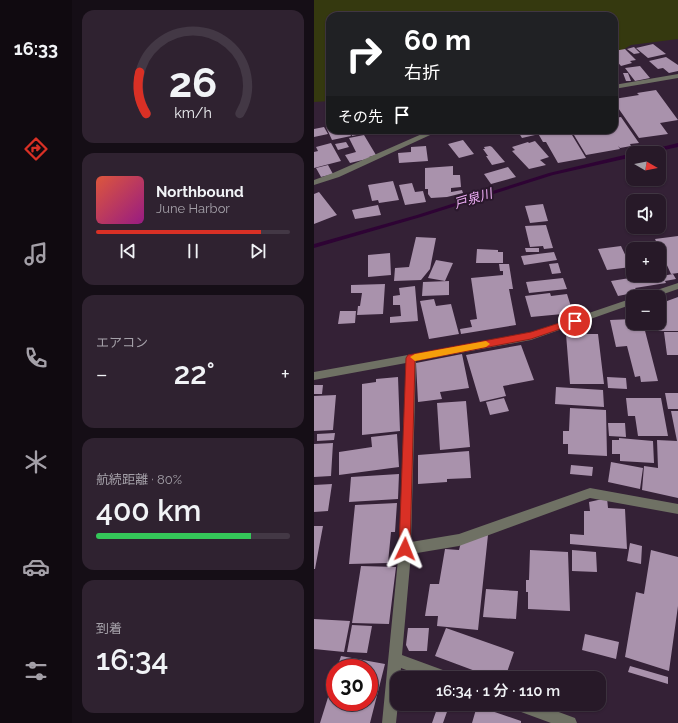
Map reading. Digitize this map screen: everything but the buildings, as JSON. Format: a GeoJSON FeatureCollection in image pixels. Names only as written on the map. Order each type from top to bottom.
{"type":"FeatureCollection","features":[{"type":"Feature","properties":{"kind":"street"},"geometry":{"type":"LineString","coordinates":[[618,86],[644,83],[678,76]]}},
{"type":"Feature","properties":{"kind":"street"},"geometry":{"type":"LineString","coordinates":[[314,183],[336,175],[428,134]]}},
{"type":"Feature","properties":{"kind":"street"},"geometry":{"type":"LineString","coordinates":[[666,290],[678,286]]}},
{"type":"Feature","properties":{"kind":"street"},"geometry":{"type":"LineString","coordinates":[[314,376],[531,336],[626,303]]}},
{"type":"Feature","properties":{"kind":"street"},"geometry":{"type":"LineString","coordinates":[[389,723],[405,549],[411,358]]}},
{"type":"Feature","properties":{"kind":"street"},"geometry":{"type":"LineString","coordinates":[[405,549],[459,540],[590,493],[678,509]]}},
{"type":"Feature","properties":{"kind":"street"},"geometry":{"type":"LineString","coordinates":[[394,660],[426,671]]}},
{"type":"Feature","properties":{"kind":"street"},"geometry":{"type":"LineString","coordinates":[[537,711],[570,723]]}},
{"type":"Feature","properties":{"kind":"green space"},"geometry":{"type":"Polygon","coordinates":[[[314,0],[678,0],[678,39],[631,45],[618,53],[618,12],[326,12],[326,101],[314,102],[314,0]]]}},
{"type":"Feature","properties":{"kind":"waterway","name":"戸泉川"},"geometry":{"type":"LineString","coordinates":[[666,148],[678,145]]}},
{"type":"Feature","properties":{"kind":"waterway","name":"戸泉川"},"geometry":{"type":"LineString","coordinates":[[314,246],[419,216],[551,174],[626,157]]}},
{"type":"Feature","properties":{"kind":"slow traffic"},"geometry":{"type":"LineString","coordinates":[[415,357],[486,344]]}},
{"type":"Feature","properties":{"kind":"route"},"geometry":{"type":"LineString","coordinates":[[405,549],[411,358],[531,336],[575,321]]}}]}
